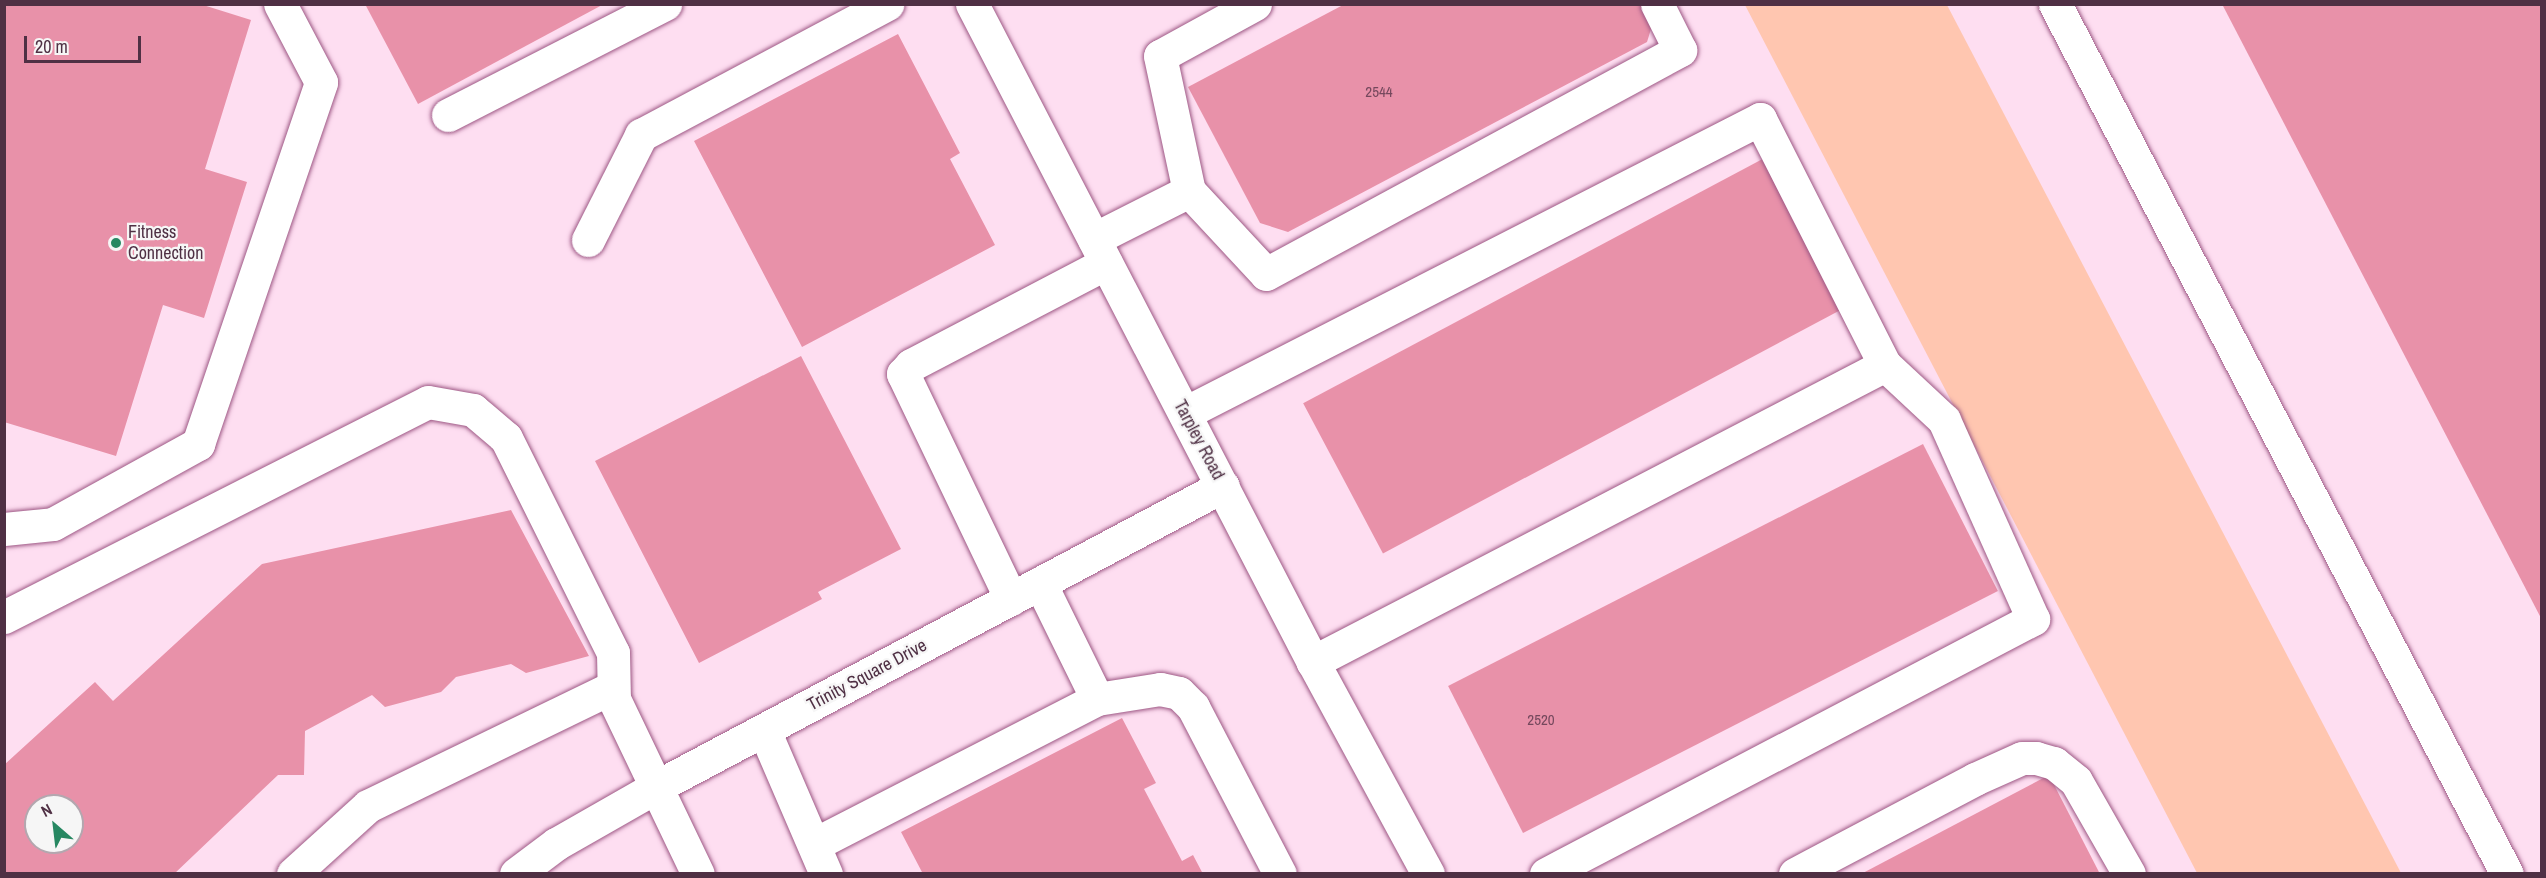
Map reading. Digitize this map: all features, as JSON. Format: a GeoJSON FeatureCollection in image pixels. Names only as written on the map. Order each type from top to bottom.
{"type":"FeatureCollection","features":[{"type":"Feature","properties":{"kind":"street"},"geometry":{"type":"LineString","coordinates":[[4,529],[53,524],[198,444],[321,82],[280,4]]}},
{"type":"Feature","properties":{"kind":"street"},"geometry":{"type":"LineString","coordinates":[[448,115],[665,4]]}},
{"type":"Feature","properties":{"kind":"street"},"geometry":{"type":"LineString","coordinates":[[588,240],[641,135],[887,4]]}},
{"type":"Feature","properties":{"kind":"street","name":"Tarpley Road"},"geometry":{"type":"LineString","coordinates":[[972,4],[1313,662],[1428,873]]}},
{"type":"Feature","properties":{"kind":"street"},"geometry":{"type":"LineString","coordinates":[[1255,4],[1160,56],[1189,191],[1266,274],[1680,50],[1657,4]]}},
{"type":"Feature","properties":{"kind":"street"},"geometry":{"type":"LineString","coordinates":[[2055,4],[2507,873]]}},
{"type":"Feature","properties":{"kind":"street"},"geometry":{"type":"LineString","coordinates":[[1185,413],[1760,119],[1885,365],[1944,420],[2033,619],[1546,873]]}},
{"type":"Feature","properties":{"kind":"street"},"geometry":{"type":"LineString","coordinates":[[1011,599],[903,374],[911,365],[1100,251],[1189,191]]}},
{"type":"Feature","properties":{"kind":"street"},"geometry":{"type":"LineString","coordinates":[[1313,662],[1885,365]]}},
{"type":"Feature","properties":{"kind":"street"},"geometry":{"type":"LineString","coordinates":[[4,617],[428,402],[473,410],[506,438],[613,653],[614,699],[654,788],[698,873]]}},
{"type":"Feature","properties":{"kind":"street","name":"Trinity Square Drive"},"geometry":{"type":"LineString","coordinates":[[516,873],[556,844],[654,788],[1223,486]]}},
{"type":"Feature","properties":{"kind":"street"},"geometry":{"type":"LineString","coordinates":[[1040,583],[1097,699]]}},
{"type":"Feature","properties":{"kind":"street"},"geometry":{"type":"LineString","coordinates":[[293,873],[368,806],[613,687]]}},
{"type":"Feature","properties":{"kind":"street"},"geometry":{"type":"LineString","coordinates":[[764,730],[821,859],[1097,699],[1160,689],[1179,693],[1193,707],[1280,873]]}},
{"type":"Feature","properties":{"kind":"street"},"geometry":{"type":"LineString","coordinates":[[1795,873],[1975,779],[2022,758],[2036,758],[2054,763],[2076,781],[2129,873]]}},
{"type":"Feature","properties":{"kind":"shaded area"},"geometry":{"type":"Polygon","coordinates":[[[1745,5],[1947,5],[2401,873],[2197,873],[1745,5]]]}},
{"type":"Feature","properties":{"kind":"building","name":"Fitness Connection"},"geometry":{"type":"Polygon","coordinates":[[[4,4],[200,4],[251,20],[205,169],[247,182],[204,318],[163,305],[116,456],[4,422],[4,4]]]}},
{"type":"Feature","properties":{"kind":"building"},"geometry":{"type":"Polygon","coordinates":[[[365,4],[604,4],[418,104],[365,4]]]}},
{"type":"Feature","properties":{"kind":"building"},"geometry":{"type":"Polygon","coordinates":[[[2222,4],[2542,4],[2542,620],[2222,4]]]}},
{"type":"Feature","properties":{"kind":"building"},"geometry":{"type":"Polygon","coordinates":[[[1343,5],[1649,5],[1655,16],[1647,42],[1288,232],[1260,223],[1188,87],[1343,5]]]}},
{"type":"Feature","properties":{"kind":"building"},"geometry":{"type":"Polygon","coordinates":[[[898,34],[960,153],[950,159],[995,245],[802,347],[694,141],[898,34]]]}},
{"type":"Feature","properties":{"kind":"building"},"geometry":{"type":"Polygon","coordinates":[[[1772,154],[1852,304],[1383,553],[1303,403],[1772,154]]]}},
{"type":"Feature","properties":{"kind":"building"},"geometry":{"type":"Polygon","coordinates":[[[801,356],[901,549],[818,592],[822,599],[699,663],[595,461],[801,356]]]}},
{"type":"Feature","properties":{"kind":"building"},"geometry":{"type":"Polygon","coordinates":[[[1923,444],[1998,591],[1523,833],[1448,686],[1923,444]]]}},
{"type":"Feature","properties":{"kind":"building"},"geometry":{"type":"Polygon","coordinates":[[[511,510],[589,656],[526,673],[511,664],[456,677],[441,692],[385,707],[372,695],[305,731],[304,775],[278,775],[174,874],[4,874],[4,765],[95,682],[113,701],[262,564],[511,510]]]}},
{"type":"Feature","properties":{"kind":"building"},"geometry":{"type":"Polygon","coordinates":[[[1122,718],[1156,783],[1144,789],[1182,861],[1193,855],[1203,874],[923,874],[901,832],[1122,718]]]}},
{"type":"Feature","properties":{"kind":"building"},"geometry":{"type":"Polygon","coordinates":[[[2049,775],[2100,874],[1861,874],[2049,775]]]}},
{"type":"Feature","properties":{"kind":"place","name":"Fitness Connection"},"geometry":{"type":"Point","coordinates":[116,243]}}]}
